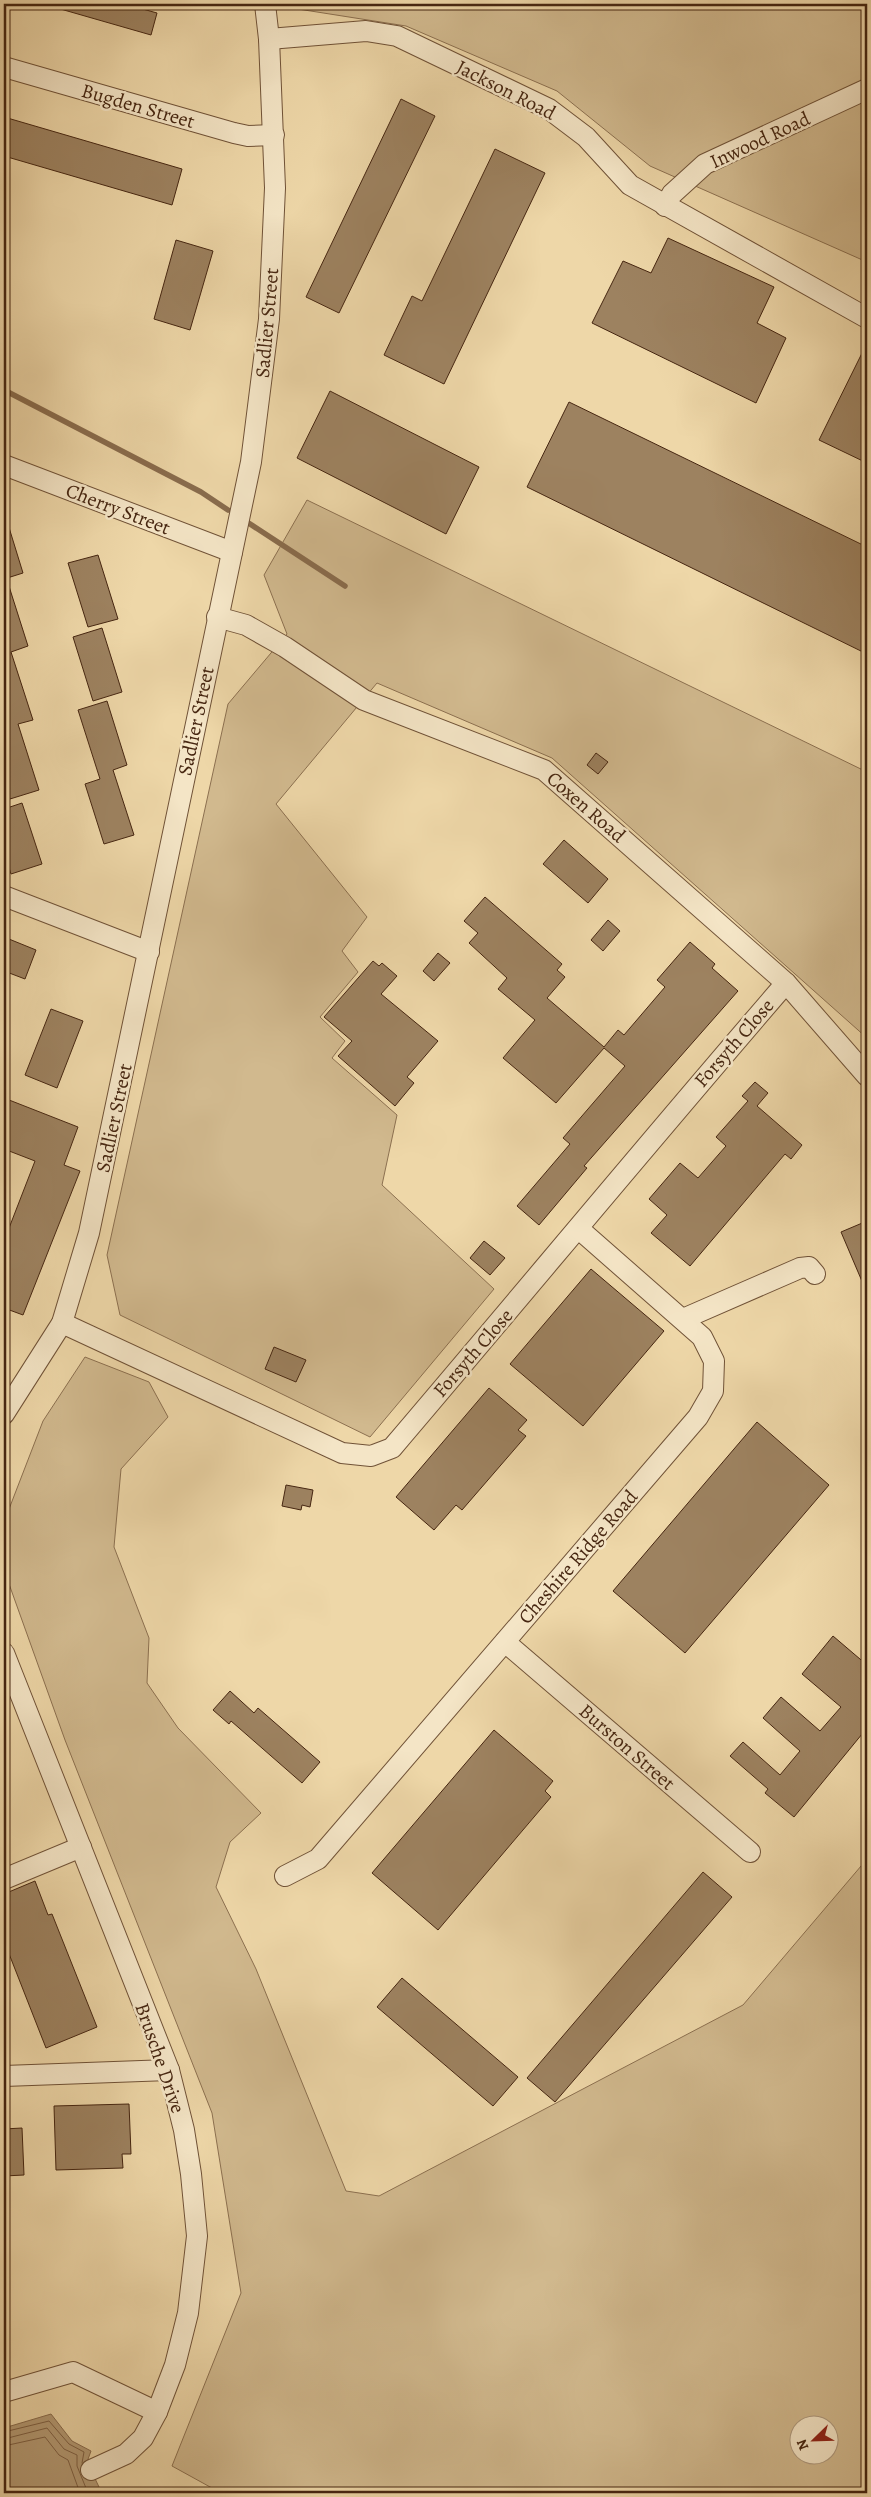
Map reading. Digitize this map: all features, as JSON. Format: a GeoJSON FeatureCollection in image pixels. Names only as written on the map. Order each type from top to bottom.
{"type":"FeatureCollection","features":[{"type":"Feature","properties":{"kind":"lane","name":"Sadlier Street"},"geometry":{"type":"LineString","coordinates":[[4,1414],[62,1323],[90,1233],[217,617],[251,462],[265,359],[273,240],[274,135],[269,39],[265,4]]}},
{"type":"Feature","properties":{"kind":"lane","name":"Jackson Road"},"geometry":{"type":"LineString","coordinates":[[269,39],[366,31],[397,36],[549,109],[586,137],[630,185],[867,318]]}},
{"type":"Feature","properties":{"kind":"lane","name":"Bugden Street"},"geometry":{"type":"LineString","coordinates":[[4,67],[234,133],[248,136],[274,135]]}},
{"type":"Feature","properties":{"kind":"lane","name":"Inwood Road"},"geometry":{"type":"LineString","coordinates":[[665,206],[672,194],[705,164],[867,89]]}},
{"type":"Feature","properties":{"kind":"lane","name":"Cherry Street"},"geometry":{"type":"LineString","coordinates":[[4,465],[232,552]]}},
{"type":"Feature","properties":{"kind":"lane","name":"Coxen Road"},"geometry":{"type":"LineString","coordinates":[[217,617],[246,625],[285,647],[364,700],[544,770],[786,984],[867,1076]]}},
{"type":"Feature","properties":{"kind":"lane"},"geometry":{"type":"LineString","coordinates":[[4,896],[149,952]]}},
{"type":"Feature","properties":{"kind":"lane","name":"Forsyth Close"},"geometry":{"type":"LineString","coordinates":[[62,1323],[342,1453],[371,1456],[392,1448],[579,1229],[680,1105],[786,984]]}},
{"type":"Feature","properties":{"kind":"lane","name":"Cheshire Ridge Road"},"geometry":{"type":"LineString","coordinates":[[285,1876],[318,1858],[698,1416],[713,1391],[714,1362],[702,1337],[579,1229]]}},
{"type":"Feature","properties":{"kind":"lane"},"geometry":{"type":"LineString","coordinates":[[683,1319],[800,1268],[809,1267],[815,1274]]}},
{"type":"Feature","properties":{"kind":"lane","name":"Burston Street"},"geometry":{"type":"LineString","coordinates":[[505,1642],[750,1852]]}},
{"type":"Feature","properties":{"kind":"lane","name":"Brusche Drive"},"geometry":{"type":"LineString","coordinates":[[4,1653],[168,2070],[184,2130],[191,2174],[197,2236],[188,2313],[175,2365],[157,2412],[143,2438],[126,2454],[91,2470]]}},
{"type":"Feature","properties":{"kind":"lane"},"geometry":{"type":"LineString","coordinates":[[4,1879],[81,1847]]}},
{"type":"Feature","properties":{"kind":"lane"},"geometry":{"type":"LineString","coordinates":[[4,2076],[168,2070]]}},
{"type":"Feature","properties":{"kind":"lane"},"geometry":{"type":"LineString","coordinates":[[4,2392],[73,2372],[157,2412]]}},
{"type":"Feature","properties":{"kind":"shaded area"},"geometry":{"type":"Polygon","coordinates":[[[297,4],[867,4],[867,262],[650,166],[557,91],[406,26],[298,9],[297,4]]]}},
{"type":"Feature","properties":{"kind":"shaded area"},"geometry":{"type":"Polygon","coordinates":[[[307,500],[867,772],[867,1038],[552,758],[377,683],[276,804],[367,917],[342,951],[358,972],[320,1017],[345,1041],[332,1058],[397,1115],[382,1185],[494,1289],[370,1437],[120,1315],[107,1255],[228,704],[287,634],[264,575],[307,500]]]}},
{"type":"Feature","properties":{"kind":"shaded area"},"geometry":{"type":"Polygon","coordinates":[[[85,1357],[149,1382],[168,1417],[121,1469],[114,1547],[149,1638],[147,1683],[178,1728],[261,1813],[230,1842],[216,1887],[256,1969],[346,2191],[379,2196],[743,2005],[867,1859],[867,2493],[221,2493],[172,2466],[241,2293],[212,2113],[65,1740],[4,1570],[4,1522],[43,1421],[85,1357]]]}},
{"type":"Feature","properties":{"kind":"water"},"geometry":{"type":"Polygon","coordinates":[[[51,2414],[72,2441],[91,2451],[87,2462],[100,2489],[99,2493],[4,2493],[4,2428],[51,2414]]]}},
{"type":"Feature","properties":{"kind":"building"},"geometry":{"type":"Polygon","coordinates":[[[57,4],[125,4],[157,13],[151,35],[57,8],[57,4]]]}},
{"type":"Feature","properties":{"kind":"building"},"geometry":{"type":"Polygon","coordinates":[[[401,99],[435,116],[339,313],[306,297],[401,99]]]}},
{"type":"Feature","properties":{"kind":"building"},"geometry":{"type":"Polygon","coordinates":[[[4,117],[182,169],[172,205],[4,156],[4,117]]]}},
{"type":"Feature","properties":{"kind":"building"},"geometry":{"type":"Polygon","coordinates":[[[495,149],[545,173],[444,384],[384,355],[412,296],[422,301],[495,149]]]}},
{"type":"Feature","properties":{"kind":"building"},"geometry":{"type":"Polygon","coordinates":[[[668,238],[774,287],[757,323],[786,338],[756,403],[592,323],[623,261],[651,273],[668,238]]]}},
{"type":"Feature","properties":{"kind":"building"},"geometry":{"type":"Polygon","coordinates":[[[176,240],[213,251],[190,330],[154,319],[176,240]]]}},
{"type":"Feature","properties":{"kind":"building"},"geometry":{"type":"Polygon","coordinates":[[[867,343],[867,463],[819,440],[867,343]]]}},
{"type":"Feature","properties":{"kind":"building"},"geometry":{"type":"Polygon","coordinates":[[[330,391],[479,467],[446,534],[297,458],[330,391]]]}},
{"type":"Feature","properties":{"kind":"building"},"geometry":{"type":"Polygon","coordinates":[[[569,402],[867,547],[867,654],[527,487],[569,402]]]}},
{"type":"Feature","properties":{"kind":"building"},"geometry":{"type":"Polygon","coordinates":[[[7,521],[23,573],[4,579],[4,522],[7,521]]]}},
{"type":"Feature","properties":{"kind":"building"},"geometry":{"type":"Polygon","coordinates":[[[98,555],[118,619],[88,627],[68,563],[98,555]]]}},
{"type":"Feature","properties":{"kind":"building"},"geometry":{"type":"Polygon","coordinates":[[[4,580],[7,580],[28,646],[11,652],[33,720],[18,724],[39,790],[10,799],[4,780],[4,580]]]}},
{"type":"Feature","properties":{"kind":"building"},"geometry":{"type":"Polygon","coordinates":[[[102,628],[122,692],[93,701],[73,637],[102,628]]]}},
{"type":"Feature","properties":{"kind":"building"},"geometry":{"type":"Polygon","coordinates":[[[107,701],[127,765],[113,770],[134,835],[104,844],[85,784],[100,779],[78,710],[107,701]]]}},
{"type":"Feature","properties":{"kind":"building"},"geometry":{"type":"Polygon","coordinates":[[[596,753],[608,762],[598,774],[587,765],[596,753]]]}},
{"type":"Feature","properties":{"kind":"building"},"geometry":{"type":"Polygon","coordinates":[[[22,803],[42,864],[11,874],[4,852],[4,809],[22,803]]]}},
{"type":"Feature","properties":{"kind":"building"},"geometry":{"type":"Polygon","coordinates":[[[564,840],[608,879],[588,903],[543,864],[564,840]]]}},
{"type":"Feature","properties":{"kind":"building"},"geometry":{"type":"Polygon","coordinates":[[[485,897],[562,964],[557,970],[565,977],[547,998],[604,1047],[618,1030],[624,1035],[665,987],[657,980],[690,942],[715,964],[712,968],[738,991],[584,1166],[587,1168],[539,1225],[517,1206],[570,1144],[563,1138],[625,1066],[604,1048],[556,1103],[503,1058],[535,1020],[498,989],[507,978],[469,943],[478,933],[464,921],[485,897]]]}},
{"type":"Feature","properties":{"kind":"building"},"geometry":{"type":"Polygon","coordinates":[[[608,920],[620,931],[603,951],[591,940],[608,920]]]}},
{"type":"Feature","properties":{"kind":"building"},"geometry":{"type":"Polygon","coordinates":[[[4,937],[36,950],[25,979],[4,971],[4,937]]]}},
{"type":"Feature","properties":{"kind":"building"},"geometry":{"type":"Polygon","coordinates":[[[438,953],[450,963],[434,981],[423,971],[438,953]]]}},
{"type":"Feature","properties":{"kind":"building"},"geometry":{"type":"Polygon","coordinates":[[[373,961],[379,966],[382,963],[397,976],[381,994],[438,1041],[407,1077],[414,1083],[395,1106],[338,1056],[352,1041],[324,1017],[373,961]]]}},
{"type":"Feature","properties":{"kind":"building"},"geometry":{"type":"Polygon","coordinates":[[[51,1009],[83,1021],[57,1088],[25,1075],[51,1009]]]}},
{"type":"Feature","properties":{"kind":"building"},"geometry":{"type":"Polygon","coordinates":[[[755,1082],[768,1093],[757,1106],[802,1145],[791,1159],[785,1154],[690,1266],[651,1233],[667,1215],[649,1199],[680,1163],[698,1178],[726,1146],[716,1137],[748,1101],[742,1096],[755,1082]]]}},
{"type":"Feature","properties":{"kind":"building"},"geometry":{"type":"Polygon","coordinates":[[[4,1098],[78,1127],[64,1165],[80,1171],[23,1315],[4,1308],[4,1241],[35,1161],[4,1149],[4,1098]]]}},
{"type":"Feature","properties":{"kind":"building"},"geometry":{"type":"Polygon","coordinates":[[[867,1221],[867,1293],[841,1232],[867,1221]]]}},
{"type":"Feature","properties":{"kind":"building"},"geometry":{"type":"Polygon","coordinates":[[[484,1241],[505,1258],[490,1275],[470,1258],[484,1241]]]}},
{"type":"Feature","properties":{"kind":"building"},"geometry":{"type":"Polygon","coordinates":[[[591,1269],[664,1331],[583,1426],[510,1364],[591,1269]]]}},
{"type":"Feature","properties":{"kind":"building"},"geometry":{"type":"Polygon","coordinates":[[[274,1347],[306,1360],[296,1382],[265,1369],[274,1347]]]}},
{"type":"Feature","properties":{"kind":"building"},"geometry":{"type":"Polygon","coordinates":[[[489,1388],[527,1420],[518,1430],[526,1436],[462,1510],[456,1505],[434,1530],[396,1497],[489,1388]]]}},
{"type":"Feature","properties":{"kind":"building"},"geometry":{"type":"Polygon","coordinates":[[[757,1422],[829,1485],[685,1653],[613,1591],[757,1422]]]}},
{"type":"Feature","properties":{"kind":"building"},"geometry":{"type":"Polygon","coordinates":[[[286,1485],[313,1490],[310,1507],[302,1505],[301,1510],[282,1506],[286,1485]]]}},
{"type":"Feature","properties":{"kind":"building"},"geometry":{"type":"Polygon","coordinates":[[[833,1636],[867,1665],[867,1728],[794,1817],[765,1793],[768,1789],[730,1756],[743,1742],[780,1775],[800,1751],[763,1718],[781,1697],[820,1731],[841,1707],[802,1674],[833,1636]]]}},
{"type":"Feature","properties":{"kind":"building"},"geometry":{"type":"Polygon","coordinates":[[[230,1691],[254,1713],[258,1708],[320,1762],[302,1783],[231,1721],[229,1724],[213,1710],[230,1691]]]}},
{"type":"Feature","properties":{"kind":"building"},"geometry":{"type":"Polygon","coordinates":[[[494,1730],[553,1781],[545,1791],[551,1797],[438,1930],[372,1873],[494,1730]]]}},
{"type":"Feature","properties":{"kind":"building"},"geometry":{"type":"Polygon","coordinates":[[[703,1872],[732,1897],[555,2102],[527,2078],[703,1872]]]}},
{"type":"Feature","properties":{"kind":"building"},"geometry":{"type":"Polygon","coordinates":[[[35,1881],[48,1915],[52,1914],[97,2027],[46,2048],[4,1941],[4,1894],[35,1881]]]}},
{"type":"Feature","properties":{"kind":"building"},"geometry":{"type":"Polygon","coordinates":[[[402,1978],[518,2077],[493,2106],[377,2007],[402,1978]]]}},
{"type":"Feature","properties":{"kind":"building"},"geometry":{"type":"Polygon","coordinates":[[[129,2104],[131,2154],[122,2154],[123,2168],[56,2170],[54,2106],[129,2104]]]}},
{"type":"Feature","properties":{"kind":"building"},"geometry":{"type":"Polygon","coordinates":[[[22,2128],[24,2175],[4,2176],[4,2129],[22,2128]]]}},
{"type":"Feature","properties":{"kind":"waterway"},"geometry":{"type":"LineString","coordinates":[[4,390],[201,492],[228,510]]}},
{"type":"Feature","properties":{"kind":"waterway"},"geometry":{"type":"LineString","coordinates":[[247,522],[345,586]]}}]}
